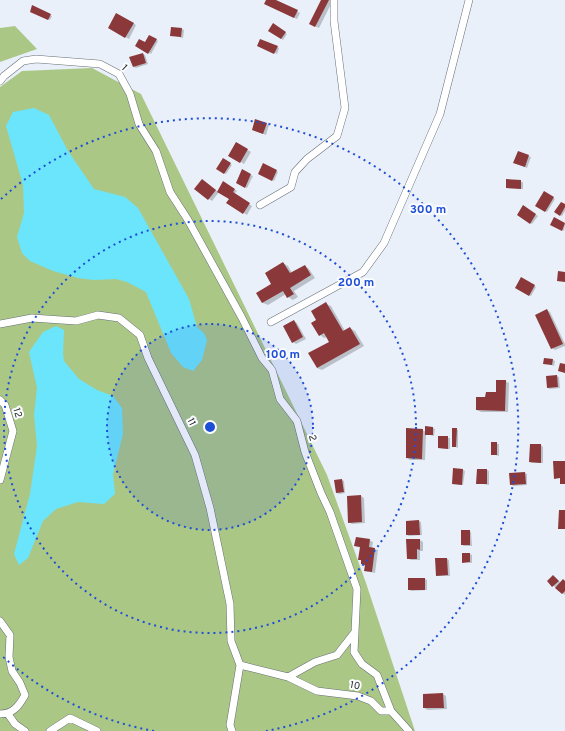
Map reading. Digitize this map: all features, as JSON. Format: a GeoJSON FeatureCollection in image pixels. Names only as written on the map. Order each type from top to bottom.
{"type":"FeatureCollection","features":[{"type":"Feature","properties":{"kind":"street"},"geometry":{"type":"LineString","coordinates":[[260,205],[291,187],[295,172],[307,159],[337,136],[345,108],[334,21],[334,0]]}},
{"type":"Feature","properties":{"kind":"street"},"geometry":{"type":"LineString","coordinates":[[272,322],[363,272],[384,243],[440,114],[469,0]]}},
{"type":"Feature","properties":{"kind":"street","name":"1"},"geometry":{"type":"LineString","coordinates":[[0,81],[23,61],[36,59],[100,64],[118,74],[130,94],[139,124],[156,151],[170,192]]}},
{"type":"Feature","properties":{"kind":"street","name":"2"},"geometry":{"type":"LineString","coordinates":[[170,192],[188,220],[242,318],[262,358],[272,370],[280,399],[297,421],[305,452],[330,512],[357,589],[354,652],[362,664],[377,675],[392,711]]}},
{"type":"Feature","properties":{"kind":"street","name":"11"},"geometry":{"type":"LineString","coordinates":[[0,324],[32,318],[76,321],[98,315],[119,318],[140,335],[148,358],[195,455],[210,508],[230,604],[231,640],[240,665]]}},
{"type":"Feature","properties":{"kind":"street","name":"12"},"geometry":{"type":"LineString","coordinates":[[0,400],[5,405],[12,431],[0,480]]}},
{"type":"Feature","properties":{"kind":"street"},"geometry":{"type":"LineString","coordinates":[[0,621],[10,635],[9,657],[12,671],[20,683],[25,695],[19,705],[8,714],[0,714]]}},
{"type":"Feature","properties":{"kind":"street"},"geometry":{"type":"LineString","coordinates":[[288,677],[315,662],[337,655],[355,632]]}},
{"type":"Feature","properties":{"kind":"street"},"geometry":{"type":"LineString","coordinates":[[232,731],[230,726],[240,665]]}},
{"type":"Feature","properties":{"kind":"street","name":"10"},"geometry":{"type":"LineString","coordinates":[[240,665],[288,677],[317,691],[358,696],[371,701],[381,711],[392,711],[409,731]]}},
{"type":"Feature","properties":{"kind":"street"},"geometry":{"type":"LineString","coordinates":[[8,714],[15,724],[25,731]]}},
{"type":"Feature","properties":{"kind":"street"},"geometry":{"type":"LineString","coordinates":[[50,731],[70,718],[97,731]]}},
{"type":"Feature","properties":{"kind":"green space"},"geometry":{"type":"Polygon","coordinates":[[[15,26],[37,49],[0,62],[0,28],[15,26]]]}},
{"type":"Feature","properties":{"kind":"green space"},"geometry":{"type":"Polygon","coordinates":[[[92,68],[141,94],[327,475],[366,583],[415,731],[0,731],[0,87],[22,71],[92,68]]]}},
{"type":"Feature","properties":{"kind":"water"},"geometry":{"type":"Polygon","coordinates":[[[34,108],[49,115],[68,151],[94,189],[125,197],[138,208],[189,299],[197,327],[204,333],[207,340],[202,360],[193,371],[183,367],[171,353],[146,292],[127,282],[116,279],[94,280],[78,278],[53,271],[30,261],[22,253],[17,237],[24,213],[23,185],[6,126],[13,112],[34,108]]]}},
{"type":"Feature","properties":{"kind":"water"},"geometry":{"type":"Polygon","coordinates":[[[56,326],[64,330],[64,361],[79,379],[97,390],[113,396],[122,408],[123,434],[113,474],[115,494],[104,504],[78,502],[56,509],[43,521],[28,558],[19,565],[14,554],[30,494],[37,446],[34,415],[37,388],[29,352],[43,332],[56,326]]]}},
{"type":"Feature","properties":{"kind":"building"},"geometry":{"type":"Polygon","coordinates":[[[266,0],[276,0],[298,10],[294,18],[264,4],[266,0]]]}},
{"type":"Feature","properties":{"kind":"building"},"geometry":{"type":"Polygon","coordinates":[[[321,0],[329,0],[315,27],[309,24],[321,0]]]}},
{"type":"Feature","properties":{"kind":"building"},"geometry":{"type":"Polygon","coordinates":[[[32,5],[51,14],[48,20],[30,12],[32,5]]]}},
{"type":"Feature","properties":{"kind":"building"},"geometry":{"type":"Polygon","coordinates":[[[116,13],[134,23],[125,38],[108,28],[116,13]]]}},
{"type":"Feature","properties":{"kind":"building"},"geometry":{"type":"Polygon","coordinates":[[[273,23],[286,32],[281,39],[268,31],[273,23]]]}},
{"type":"Feature","properties":{"kind":"building"},"geometry":{"type":"Polygon","coordinates":[[[171,27],[182,28],[181,37],[170,36],[171,27]]]}},
{"type":"Feature","properties":{"kind":"building"},"geometry":{"type":"Polygon","coordinates":[[[149,35],[157,39],[148,54],[135,46],[139,39],[145,42],[149,35]]]}},
{"type":"Feature","properties":{"kind":"building"},"geometry":{"type":"Polygon","coordinates":[[[260,39],[278,46],[274,54],[257,46],[260,39]]]}},
{"type":"Feature","properties":{"kind":"building"},"geometry":{"type":"Polygon","coordinates":[[[143,53],[146,63],[133,67],[129,57],[143,53]]]}},
{"type":"Feature","properties":{"kind":"building"},"geometry":{"type":"Polygon","coordinates":[[[255,119],[267,123],[263,134],[252,130],[255,119]]]}},
{"type":"Feature","properties":{"kind":"building"},"geometry":{"type":"Polygon","coordinates":[[[236,142],[248,149],[240,163],[228,156],[236,142]]]}},
{"type":"Feature","properties":{"kind":"building"},"geometry":{"type":"Polygon","coordinates":[[[518,151],[529,155],[525,167],[513,163],[518,151]]]}},
{"type":"Feature","properties":{"kind":"building"},"geometry":{"type":"Polygon","coordinates":[[[223,158],[231,163],[224,174],[216,169],[223,158]]]}},
{"type":"Feature","properties":{"kind":"building"},"geometry":{"type":"Polygon","coordinates":[[[263,163],[277,170],[272,181],[258,174],[263,163]]]}},
{"type":"Feature","properties":{"kind":"building"},"geometry":{"type":"Polygon","coordinates":[[[242,169],[251,174],[245,188],[236,183],[242,169]]]}},
{"type":"Feature","properties":{"kind":"building"},"geometry":{"type":"Polygon","coordinates":[[[202,179],[216,190],[208,200],[194,189],[202,179]]]}},
{"type":"Feature","properties":{"kind":"building"},"geometry":{"type":"Polygon","coordinates":[[[506,179],[521,180],[521,189],[506,188],[506,179]]]}},
{"type":"Feature","properties":{"kind":"building"},"geometry":{"type":"Polygon","coordinates":[[[223,181],[235,189],[233,192],[250,203],[243,214],[226,203],[229,199],[217,192],[223,181]]]}},
{"type":"Feature","properties":{"kind":"building"},"geometry":{"type":"Polygon","coordinates":[[[544,191],[554,197],[545,212],[535,206],[544,191]]]}},
{"type":"Feature","properties":{"kind":"building"},"geometry":{"type":"Polygon","coordinates":[[[561,202],[565,204],[565,207],[560,216],[554,212],[561,202]]]}},
{"type":"Feature","properties":{"kind":"building"},"geometry":{"type":"Polygon","coordinates":[[[523,205],[536,214],[530,224],[517,215],[523,205]]]}},
{"type":"Feature","properties":{"kind":"building"},"geometry":{"type":"Polygon","coordinates":[[[554,217],[565,223],[562,231],[550,225],[554,217]]]}},
{"type":"Feature","properties":{"kind":"building"},"geometry":{"type":"Polygon","coordinates":[[[283,262],[290,273],[305,265],[311,275],[290,288],[294,294],[287,298],[283,291],[262,303],[256,293],[271,284],[265,273],[283,262]]]}},
{"type":"Feature","properties":{"kind":"building"},"geometry":{"type":"Polygon","coordinates":[[[558,271],[565,272],[565,282],[557,281],[558,271]]]}},
{"type":"Feature","properties":{"kind":"building"},"geometry":{"type":"Polygon","coordinates":[[[521,277],[535,285],[529,296],[515,288],[521,277]]]}},
{"type":"Feature","properties":{"kind":"building"},"geometry":{"type":"Polygon","coordinates":[[[326,302],[343,331],[350,327],[360,344],[317,368],[308,353],[329,342],[324,333],[319,336],[311,323],[316,320],[311,311],[326,302]]]}},
{"type":"Feature","properties":{"kind":"building"},"geometry":{"type":"Polygon","coordinates":[[[547,309],[563,344],[551,349],[535,315],[547,309]]]}},
{"type":"Feature","properties":{"kind":"building"},"geometry":{"type":"Polygon","coordinates":[[[294,320],[303,337],[292,343],[283,326],[294,320]]]}},
{"type":"Feature","properties":{"kind":"building"},"geometry":{"type":"Polygon","coordinates":[[[544,358],[553,359],[552,365],[543,364],[544,358]]]}},
{"type":"Feature","properties":{"kind":"building"},"geometry":{"type":"Polygon","coordinates":[[[560,363],[565,364],[565,373],[558,371],[560,363]]]}},
{"type":"Feature","properties":{"kind":"building"},"geometry":{"type":"Polygon","coordinates":[[[557,375],[558,387],[547,388],[546,376],[557,375]]]}},
{"type":"Feature","properties":{"kind":"building"},"geometry":{"type":"Polygon","coordinates":[[[496,380],[506,380],[505,411],[476,410],[476,397],[485,397],[486,392],[496,392],[496,380]]]}},
{"type":"Feature","properties":{"kind":"building"},"geometry":{"type":"Polygon","coordinates":[[[425,426],[433,427],[433,435],[425,435],[425,426]]]}},
{"type":"Feature","properties":{"kind":"building"},"geometry":{"type":"Polygon","coordinates":[[[406,428],[423,429],[422,459],[406,458],[406,428]]]}},
{"type":"Feature","properties":{"kind":"building"},"geometry":{"type":"Polygon","coordinates":[[[452,428],[457,428],[456,447],[452,447],[452,428]]]}},
{"type":"Feature","properties":{"kind":"building"},"geometry":{"type":"Polygon","coordinates":[[[438,436],[448,436],[448,449],[438,448],[438,436]]]}},
{"type":"Feature","properties":{"kind":"building"},"geometry":{"type":"Polygon","coordinates":[[[491,442],[497,442],[497,455],[491,455],[491,442]]]}},
{"type":"Feature","properties":{"kind":"building"},"geometry":{"type":"Polygon","coordinates":[[[530,444],[541,444],[541,463],[529,462],[530,444]]]}},
{"type":"Feature","properties":{"kind":"building"},"geometry":{"type":"Polygon","coordinates":[[[553,461],[565,461],[565,484],[560,484],[560,478],[554,479],[553,461]]]}},
{"type":"Feature","properties":{"kind":"building"},"geometry":{"type":"Polygon","coordinates":[[[453,468],[463,469],[462,485],[452,484],[453,468]]]}},
{"type":"Feature","properties":{"kind":"building"},"geometry":{"type":"Polygon","coordinates":[[[477,469],[487,469],[487,484],[476,484],[477,469]]]}},
{"type":"Feature","properties":{"kind":"building"},"geometry":{"type":"Polygon","coordinates":[[[525,472],[526,484],[510,485],[509,473],[525,472]]]}},
{"type":"Feature","properties":{"kind":"building"},"geometry":{"type":"Polygon","coordinates":[[[342,479],[344,492],[336,493],[334,480],[342,479]]]}},
{"type":"Feature","properties":{"kind":"building"},"geometry":{"type":"Polygon","coordinates":[[[361,495],[362,522],[348,523],[347,496],[361,495]]]}},
{"type":"Feature","properties":{"kind":"building"},"geometry":{"type":"Polygon","coordinates":[[[559,510],[565,510],[565,529],[558,529],[559,510]]]}},
{"type":"Feature","properties":{"kind":"building"},"geometry":{"type":"Polygon","coordinates":[[[419,520],[420,535],[406,535],[406,521],[419,520]]]}},
{"type":"Feature","properties":{"kind":"building"},"geometry":{"type":"Polygon","coordinates":[[[461,530],[470,530],[470,545],[461,545],[461,530]]]}},
{"type":"Feature","properties":{"kind":"building"},"geometry":{"type":"Polygon","coordinates":[[[356,537],[370,539],[369,547],[375,548],[372,572],[364,571],[365,565],[361,564],[361,560],[358,560],[360,547],[354,546],[356,537]]]}},
{"type":"Feature","properties":{"kind":"building"},"geometry":{"type":"Polygon","coordinates":[[[406,539],[420,539],[420,550],[417,549],[417,559],[407,559],[406,539]]]}},
{"type":"Feature","properties":{"kind":"building"},"geometry":{"type":"Polygon","coordinates":[[[462,553],[470,553],[470,562],[462,563],[462,553]]]}},
{"type":"Feature","properties":{"kind":"building"},"geometry":{"type":"Polygon","coordinates":[[[435,558],[447,558],[448,575],[436,576],[435,558]]]}},
{"type":"Feature","properties":{"kind":"building"},"geometry":{"type":"Polygon","coordinates":[[[553,575],[559,581],[552,587],[547,581],[553,575]]]}},
{"type":"Feature","properties":{"kind":"building"},"geometry":{"type":"Polygon","coordinates":[[[408,578],[425,578],[425,590],[408,590],[408,578]]]}},
{"type":"Feature","properties":{"kind":"building"},"geometry":{"type":"Polygon","coordinates":[[[563,579],[565,581],[565,591],[562,594],[555,588],[563,579]]]}},
{"type":"Feature","properties":{"kind":"building"},"geometry":{"type":"Polygon","coordinates":[[[443,693],[444,708],[423,708],[423,694],[443,693]]]}}]}
